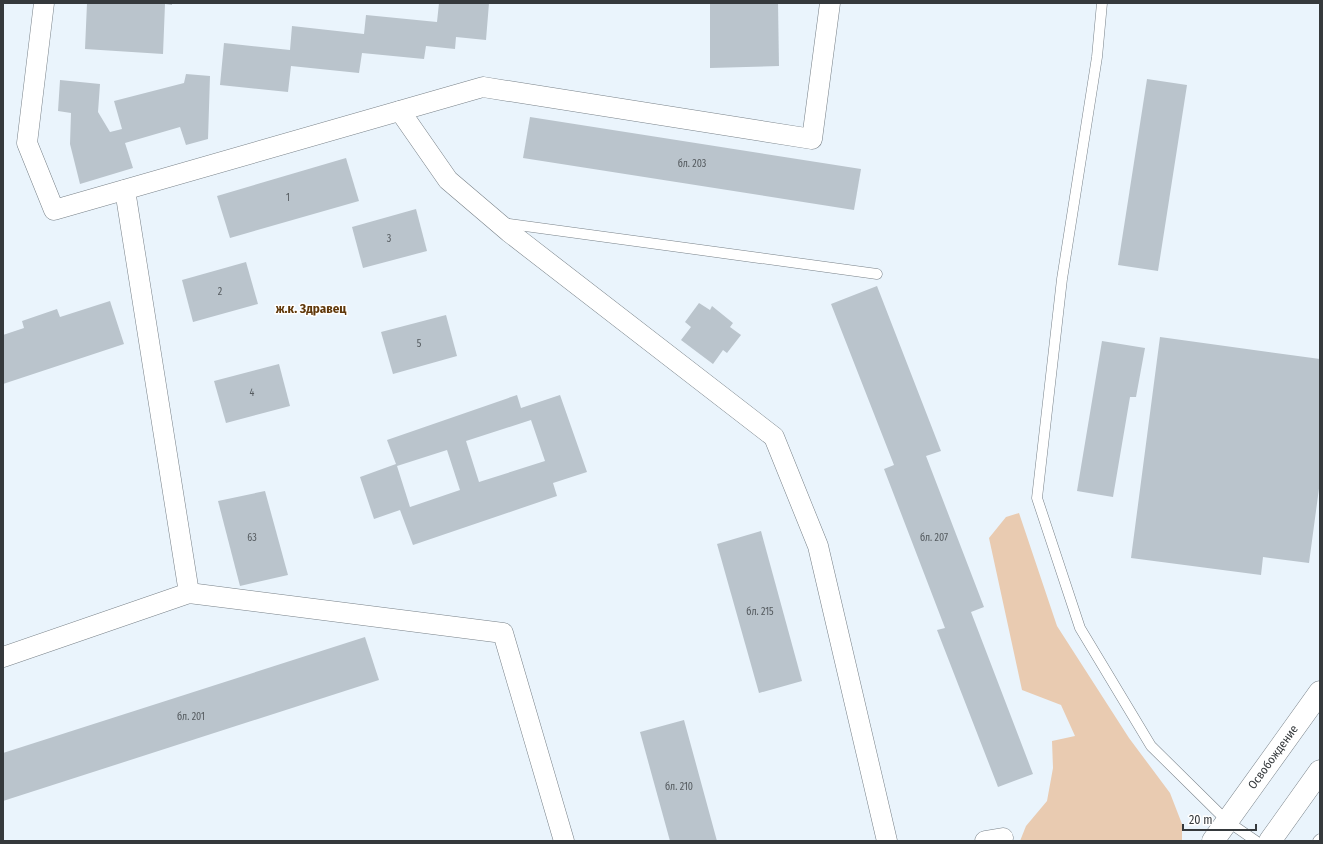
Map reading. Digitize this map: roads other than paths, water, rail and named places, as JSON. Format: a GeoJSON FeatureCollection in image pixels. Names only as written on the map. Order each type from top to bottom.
{"type":"FeatureCollection","features":[{"type":"Feature","properties":{"kind":"street"},"geometry":{"type":"LineString","coordinates":[[44,3],[27,144],[54,210],[483,87],[812,139],[830,3]]}},
{"type":"Feature","properties":{"kind":"street"},"geometry":{"type":"LineString","coordinates":[[400,111],[448,180],[496,222],[774,437],[818,546],[887,841]]}},
{"type":"Feature","properties":{"kind":"street"},"geometry":{"type":"LineString","coordinates":[[125,190],[189,593]]}},
{"type":"Feature","properties":{"kind":"street"},"geometry":{"type":"LineString","coordinates":[[3,657],[189,593],[503,633],[564,841]]}},
{"type":"Feature","properties":{"kind":"street","name":"Освобождение"},"geometry":{"type":"LineString","coordinates":[[1213,841],[1320,692]]}},
{"type":"Feature","properties":{"kind":"street"},"geometry":{"type":"LineString","coordinates":[[1270,841],[1320,771]]}},
{"type":"Feature","properties":{"kind":"lane"},"geometry":{"type":"LineString","coordinates":[[1102,3],[1097,58],[1062,279],[1037,498],[1080,628],[1151,746],[1227,821],[1256,841]]}},
{"type":"Feature","properties":{"kind":"lane"},"geometry":{"type":"LineString","coordinates":[[496,222],[877,274]]}},
{"type":"Feature","properties":{"kind":"district","name":"ж.к. Здравец"},"geometry":{"type":"Point","coordinates":[311,308]}}]}
